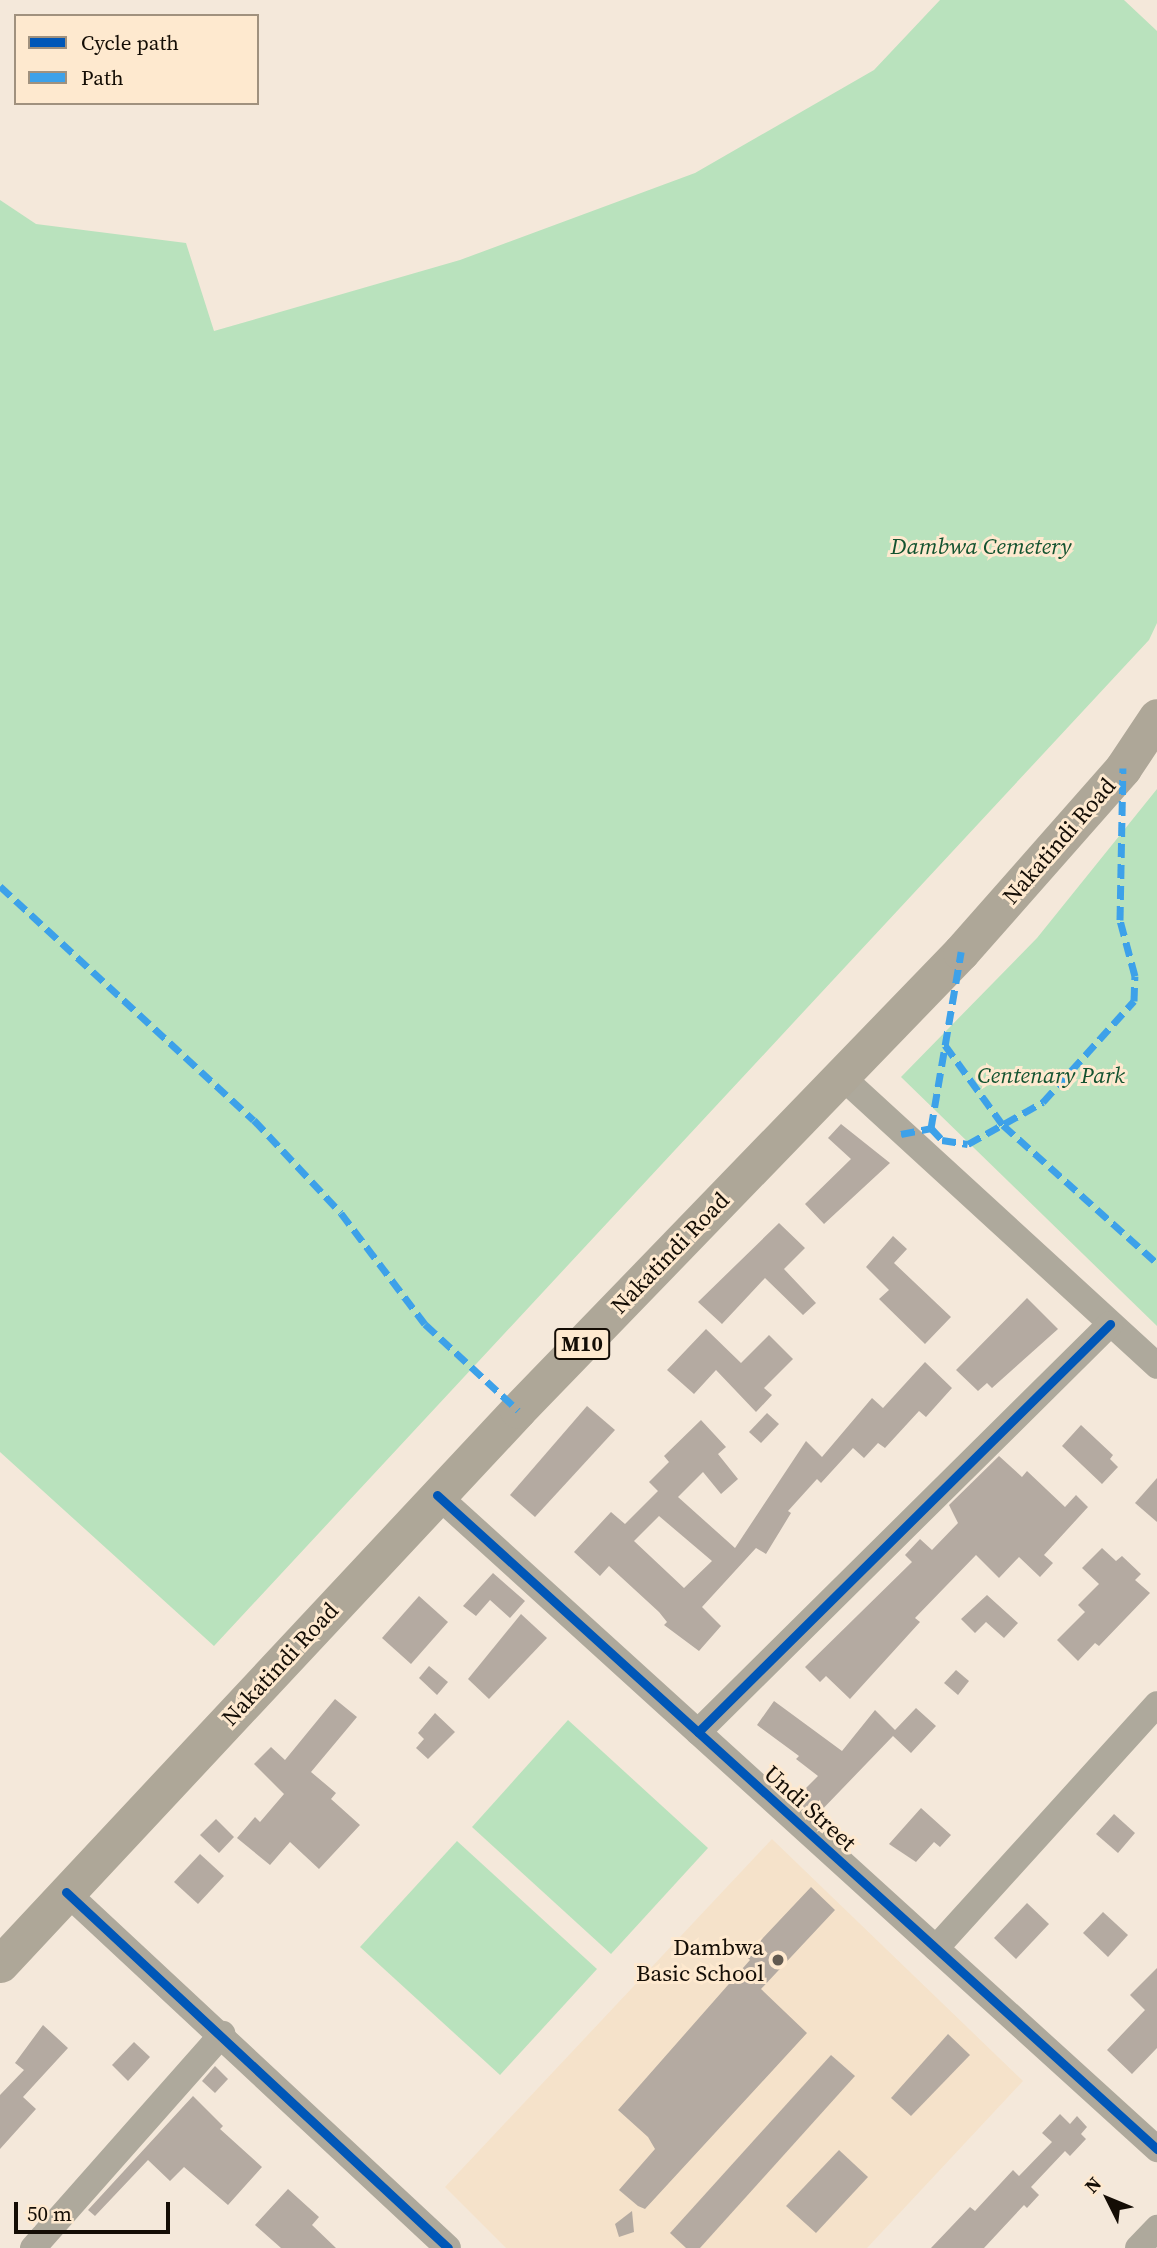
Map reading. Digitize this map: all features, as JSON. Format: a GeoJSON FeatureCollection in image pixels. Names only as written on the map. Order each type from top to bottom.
{"type":"FeatureCollection","features":[{"type":"Feature","properties":{"kind":"highway","name":"Nakatindi Road"},"geometry":{"type":"LineString","coordinates":[[0,1964],[437,1496],[961,952],[1123,768],[1157,717]]}},
{"type":"Feature","properties":{"kind":"street"},"geometry":{"type":"LineString","coordinates":[[841,1076],[1157,1366]]}},
{"type":"Feature","properties":{"kind":"street"},"geometry":{"type":"LineString","coordinates":[[698,1732],[1110,1324]]}},
{"type":"Feature","properties":{"kind":"street","name":"Undi Street"},"geometry":{"type":"LineString","coordinates":[[437,1496],[1157,2150]]}},
{"type":"Feature","properties":{"kind":"street"},"geometry":{"type":"LineString","coordinates":[[936,1948],[1157,1704]]}},
{"type":"Feature","properties":{"kind":"street"},"geometry":{"type":"LineString","coordinates":[[66,1892],[222,2034],[449,2248]]}},
{"type":"Feature","properties":{"kind":"street"},"geometry":{"type":"LineString","coordinates":[[33,2248],[222,2034]]}},
{"type":"Feature","properties":{"kind":"street"},"geometry":{"type":"LineString","coordinates":[[1138,2248],[1157,2228]]}},
{"type":"Feature","properties":{"kind":"shaded area","name":"Dambwa Basic School"},"geometry":{"type":"Polygon","coordinates":[[[772,1839],[1023,2081],[867,2248],[506,2248],[445,2187],[772,1839]]]}},
{"type":"Feature","properties":{"kind":"green space","name":"Dambwa Cemetery"},"geometry":{"type":"Polygon","coordinates":[[[940,0],[1124,0],[1157,31],[1157,623],[1149,640],[214,1646],[0,1452],[0,200],[36,224],[186,243],[214,331],[460,260],[695,173],[874,70],[940,0]]]}},
{"type":"Feature","properties":{"kind":"green space","name":"Centenary Park"},"geometry":{"type":"Polygon","coordinates":[[[1157,789],[1157,1326],[901,1077],[1037,938],[1157,789]]]}},
{"type":"Feature","properties":{"kind":"green space"},"geometry":{"type":"Polygon","coordinates":[[[568,1720],[708,1848],[611,1954],[472,1827],[568,1720]]]}},
{"type":"Feature","properties":{"kind":"green space"},"geometry":{"type":"Polygon","coordinates":[[[457,1841],[597,1969],[500,2075],[360,1947],[457,1841]]]}},
{"type":"Feature","properties":{"kind":"building"},"geometry":{"type":"Polygon","coordinates":[[[841,1124],[890,1163],[824,1224],[805,1204],[851,1159],[828,1138],[841,1124]]]}},
{"type":"Feature","properties":{"kind":"building"},"geometry":{"type":"Polygon","coordinates":[[[779,1223],[805,1248],[784,1269],[816,1303],[803,1315],[765,1278],[722,1324],[698,1302],[779,1223]]]}},
{"type":"Feature","properties":{"kind":"building"},"geometry":{"type":"Polygon","coordinates":[[[893,1236],[907,1249],[894,1263],[951,1317],[925,1344],[879,1299],[889,1290],[866,1267],[893,1236]]]}},
{"type":"Feature","properties":{"kind":"building"},"geometry":{"type":"Polygon","coordinates":[[[1027,1298],[1058,1329],[992,1388],[987,1383],[978,1391],[956,1370],[1027,1298]]]}},
{"type":"Feature","properties":{"kind":"building"},"geometry":{"type":"Polygon","coordinates":[[[706,1329],[741,1363],[769,1335],[793,1359],[764,1388],[772,1395],[756,1412],[716,1370],[694,1394],[667,1370],[706,1329]]]}},
{"type":"Feature","properties":{"kind":"building"},"geometry":{"type":"Polygon","coordinates":[[[925,1362],[952,1388],[926,1417],[919,1411],[885,1448],[878,1443],[864,1458],[853,1448],[821,1483],[817,1479],[788,1511],[791,1513],[766,1554],[756,1548],[702,1607],[721,1626],[699,1651],[664,1625],[667,1622],[659,1612],[609,1566],[600,1576],[574,1552],[611,1512],[625,1524],[658,1491],[649,1482],[669,1462],[664,1456],[701,1420],[726,1447],[718,1454],[738,1479],[721,1494],[703,1472],[678,1497],[735,1548],[806,1441],[822,1457],[872,1398],[883,1408],[925,1362]],[[659,1516],[634,1541],[684,1588],[712,1561],[659,1516]]]}},
{"type":"Feature","properties":{"kind":"building"},"geometry":{"type":"Polygon","coordinates":[[[587,1406],[615,1430],[535,1517],[510,1495],[587,1406]]]}},
{"type":"Feature","properties":{"kind":"building"},"geometry":{"type":"Polygon","coordinates":[[[767,1413],[779,1424],[761,1443],[749,1432],[767,1413]]]}},
{"type":"Feature","properties":{"kind":"building"},"geometry":{"type":"Polygon","coordinates":[[[1081,1425],[1113,1455],[1110,1459],[1118,1467],[1102,1484],[1062,1446],[1081,1425]]]}},
{"type":"Feature","properties":{"kind":"building"},"geometry":{"type":"Polygon","coordinates":[[[999,1456],[1022,1477],[1027,1471],[1065,1507],[1076,1495],[1088,1507],[1044,1555],[1053,1563],[1040,1577],[1019,1557],[999,1578],[976,1555],[915,1618],[920,1622],[850,1699],[826,1676],[820,1682],[805,1667],[912,1562],[905,1555],[920,1539],[932,1550],[958,1523],[949,1505],[999,1456]]]}},
{"type":"Feature","properties":{"kind":"building"},"geometry":{"type":"Polygon","coordinates":[[[1157,1478],[1157,1522],[1135,1503],[1157,1478]]]}},
{"type":"Feature","properties":{"kind":"building"},"geometry":{"type":"Polygon","coordinates":[[[1102,1548],[1116,1561],[1122,1556],[1141,1574],[1135,1580],[1150,1593],[1099,1646],[1095,1643],[1078,1661],[1057,1640],[1085,1612],[1078,1605],[1099,1584],[1082,1568],[1102,1548]]]}},
{"type":"Feature","properties":{"kind":"building"},"geometry":{"type":"Polygon","coordinates":[[[493,1573],[525,1601],[510,1618],[490,1600],[476,1616],[463,1606],[493,1573]]]}},
{"type":"Feature","properties":{"kind":"building"},"geometry":{"type":"Polygon","coordinates":[[[987,1595],[1018,1623],[1004,1638],[986,1622],[975,1633],[961,1619],[987,1595]]]}},
{"type":"Feature","properties":{"kind":"building"},"geometry":{"type":"Polygon","coordinates":[[[419,1596],[448,1622],[411,1664],[382,1638],[419,1596]]]}},
{"type":"Feature","properties":{"kind":"building"},"geometry":{"type":"Polygon","coordinates":[[[521,1614],[547,1638],[489,1699],[468,1679],[521,1614]]]}},
{"type":"Feature","properties":{"kind":"building"},"geometry":{"type":"Polygon","coordinates":[[[429,1666],[448,1682],[437,1695],[419,1678],[429,1666]]]}},
{"type":"Feature","properties":{"kind":"building"},"geometry":{"type":"Polygon","coordinates":[[[956,1670],[969,1681],[958,1695],[944,1683],[956,1670]]]}},
{"type":"Feature","properties":{"kind":"building"},"geometry":{"type":"Polygon","coordinates":[[[335,1699],[357,1717],[311,1772],[336,1793],[331,1799],[360,1825],[319,1869],[290,1842],[270,1865],[237,1838],[255,1817],[260,1822],[284,1794],[254,1764],[271,1747],[285,1760],[335,1699]]]}},
{"type":"Feature","properties":{"kind":"building"},"geometry":{"type":"Polygon","coordinates":[[[774,1701],[842,1751],[875,1710],[895,1730],[916,1708],[936,1726],[911,1753],[893,1736],[815,1817],[795,1799],[818,1776],[796,1759],[799,1756],[757,1725],[774,1701]]]}},
{"type":"Feature","properties":{"kind":"building"},"geometry":{"type":"Polygon","coordinates":[[[435,1713],[455,1732],[428,1759],[416,1748],[424,1739],[418,1733],[435,1713]]]}},
{"type":"Feature","properties":{"kind":"building"},"geometry":{"type":"Polygon","coordinates":[[[921,1808],[951,1835],[940,1847],[934,1842],[916,1862],[889,1844],[921,1808]]]}},
{"type":"Feature","properties":{"kind":"building"},"geometry":{"type":"Polygon","coordinates":[[[1114,1814],[1135,1833],[1118,1853],[1096,1834],[1114,1814]]]}},
{"type":"Feature","properties":{"kind":"building"},"geometry":{"type":"Polygon","coordinates":[[[216,1819],[234,1837],[219,1853],[200,1835],[216,1819]]]}},
{"type":"Feature","properties":{"kind":"building"},"geometry":{"type":"Polygon","coordinates":[[[200,1854],[224,1876],[198,1904],[174,1882],[200,1854]]]}},
{"type":"Feature","properties":{"kind":"building"},"geometry":{"type":"Polygon","coordinates":[[[811,1887],[835,1910],[761,1989],[807,2033],[645,2209],[638,2206],[619,2190],[655,2149],[648,2137],[618,2110],[750,1960],[746,1956],[811,1887]]]}},
{"type":"Feature","properties":{"kind":"building"},"geometry":{"type":"Polygon","coordinates":[[[1027,1903],[1049,1924],[1016,1959],[994,1938],[1027,1903]]]}},
{"type":"Feature","properties":{"kind":"building"},"geometry":{"type":"Polygon","coordinates":[[[1103,1912],[1128,1935],[1108,1957],[1083,1933],[1103,1912]]]}},
{"type":"Feature","properties":{"kind":"building"},"geometry":{"type":"Polygon","coordinates":[[[1157,1968],[1157,2048],[1132,2074],[1107,2050],[1145,2010],[1130,1995],[1157,1968]]]}},
{"type":"Feature","properties":{"kind":"building"},"geometry":{"type":"Polygon","coordinates":[[[43,2025],[68,2048],[23,2097],[36,2109],[0,2149],[0,2095],[24,2070],[15,2063],[43,2025]]]}},
{"type":"Feature","properties":{"kind":"building"},"geometry":{"type":"Polygon","coordinates":[[[948,2034],[970,2055],[911,2116],[891,2098],[948,2034]]]}},
{"type":"Feature","properties":{"kind":"building"},"geometry":{"type":"Polygon","coordinates":[[[134,2042],[150,2057],[128,2081],[112,2065],[134,2042]]]}},
{"type":"Feature","properties":{"kind":"building"},"geometry":{"type":"Polygon","coordinates":[[[831,2055],[855,2076],[700,2248],[686,2248],[670,2233],[831,2055]]]}},
{"type":"Feature","properties":{"kind":"building"},"geometry":{"type":"Polygon","coordinates":[[[215,2066],[228,2079],[215,2093],[202,2081],[215,2066]]]}},
{"type":"Feature","properties":{"kind":"building"},"geometry":{"type":"Polygon","coordinates":[[[193,2096],[223,2126],[220,2129],[262,2167],[228,2205],[184,2167],[170,2181],[148,2160],[95,2216],[88,2210],[193,2096]]]}},
{"type":"Feature","properties":{"kind":"building"},"geometry":{"type":"Polygon","coordinates":[[[1060,2114],[1070,2124],[1077,2116],[1087,2127],[1081,2134],[1086,2139],[1070,2156],[1065,2151],[1031,2187],[1039,2195],[1027,2208],[1024,2205],[984,2248],[931,2248],[970,2207],[975,2211],[1013,2170],[1019,2176],[1052,2142],[1042,2133],[1060,2114]]]}},
{"type":"Feature","properties":{"kind":"building"},"geometry":{"type":"Polygon","coordinates":[[[839,2150],[868,2177],[816,2233],[786,2206],[839,2150]]]}},
{"type":"Feature","properties":{"kind":"building"},"geometry":{"type":"Polygon","coordinates":[[[288,2189],[319,2217],[312,2225],[336,2248],[281,2248],[255,2225],[288,2189]]]}},
{"type":"Feature","properties":{"kind":"building"},"geometry":{"type":"Polygon","coordinates":[[[632,2211],[634,2232],[619,2237],[615,2224],[632,2211]]]}},
{"type":"Feature","properties":{"kind":"marked path"},"geometry":{"type":"LineString","coordinates":[[931,1128],[942,1140],[968,1144],[1043,1102],[1134,1001],[1135,976],[1120,920],[1123,768]]}},
{"type":"Feature","properties":{"kind":"marked path"},"geometry":{"type":"LineString","coordinates":[[0,886],[254,1120],[341,1213],[425,1324],[518,1410]]}},
{"type":"Feature","properties":{"kind":"marked path"},"geometry":{"type":"LineString","coordinates":[[901,1134],[931,1128],[961,952]]}},
{"type":"Feature","properties":{"kind":"marked path"},"geometry":{"type":"LineString","coordinates":[[945,1045],[1003,1125],[1157,1263]]}},
{"type":"Feature","properties":{"kind":"cycle path"},"geometry":{"type":"LineString","coordinates":[[698,1732],[1110,1324]]}},
{"type":"Feature","properties":{"kind":"cycle path"},"geometry":{"type":"LineString","coordinates":[[437,1495],[1157,2149]]}},
{"type":"Feature","properties":{"kind":"cycle path"},"geometry":{"type":"LineString","coordinates":[[66,1892],[448,2248]]}},
{"type":"Feature","properties":{"kind":"place","name":"Dambwa Basic School"},"geometry":{"type":"Point","coordinates":[778,1960]}}]}
